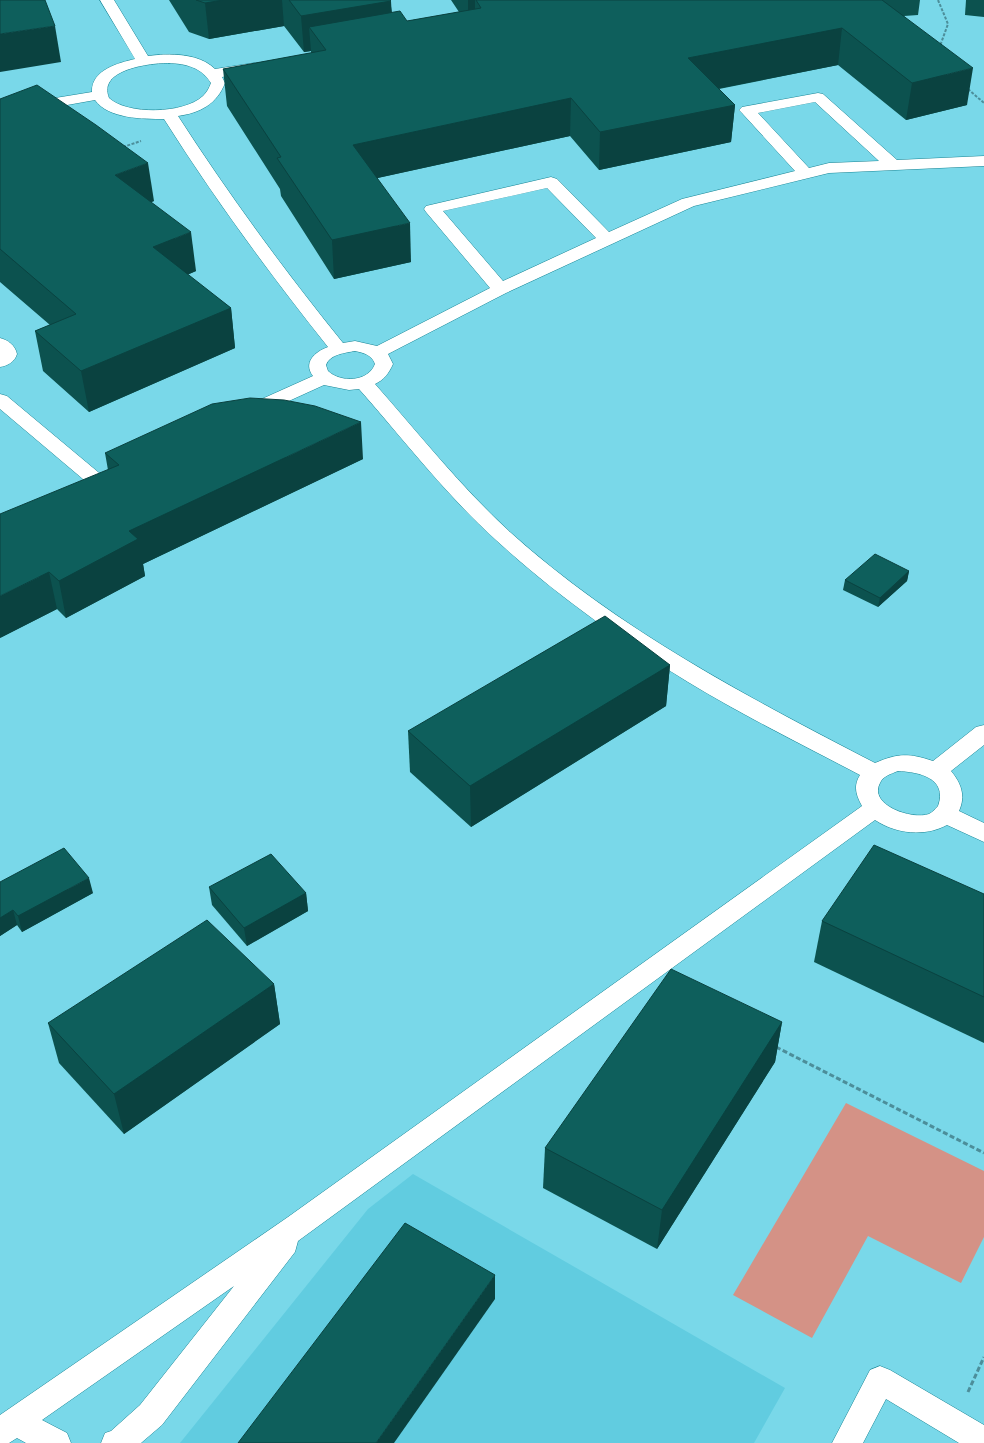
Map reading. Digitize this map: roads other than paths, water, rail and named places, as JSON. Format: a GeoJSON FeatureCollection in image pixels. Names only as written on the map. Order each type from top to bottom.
{"type":"FeatureCollection","features":[{"type":"Feature","properties":{"kind":"street"},"geometry":{"type":"LineString","coordinates":[[107,0],[143,60]]}},
{"type":"Feature","properties":{"kind":"street"},"geometry":{"type":"LineString","coordinates":[[178,59],[193,62],[205,67],[214,74],[218,83],[214,92],[204,102],[189,109],[169,114],[132,114],[111,106],[99,96],[99,87],[103,78],[120,68],[143,60],[178,59]]}},
{"type":"Feature","properties":{"kind":"street"},"geometry":{"type":"LineString","coordinates":[[214,74],[268,64]]}},
{"type":"Feature","properties":{"kind":"street"},"geometry":{"type":"LineString","coordinates":[[0,112],[99,96]]}},
{"type":"Feature","properties":{"kind":"street"},"geometry":{"type":"LineString","coordinates":[[806,174],[748,110],[818,97],[893,165]]}},
{"type":"Feature","properties":{"kind":"street"},"geometry":{"type":"LineString","coordinates":[[169,114],[241,223],[286,283],[338,348]]}},
{"type":"Feature","properties":{"kind":"street"},"geometry":{"type":"LineString","coordinates":[[377,353],[500,290],[688,202],[829,168],[984,161]]}},
{"type":"Feature","properties":{"kind":"street"},"geometry":{"type":"LineString","coordinates":[[500,290],[432,209],[551,182],[607,240]]}},
{"type":"Feature","properties":{"kind":"street"},"geometry":{"type":"LineString","coordinates":[[0,342],[8,349],[8,356],[0,362]]}},
{"type":"Feature","properties":{"kind":"street"},"geometry":{"type":"LineString","coordinates":[[355,346],[364,347],[377,353],[382,358],[384,369],[380,375],[364,383],[347,385],[338,384],[324,378],[318,368],[319,362],[329,352],[338,348],[355,346]]}},
{"type":"Feature","properties":{"kind":"street"},"geometry":{"type":"LineString","coordinates":[[232,420],[324,378]]}},
{"type":"Feature","properties":{"kind":"street"},"geometry":{"type":"LineString","coordinates":[[364,383],[466,500],[503,536],[590,607],[696,677],[874,772]]}},
{"type":"Feature","properties":{"kind":"street"},"geometry":{"type":"LineString","coordinates":[[0,400],[104,478],[76,491]]}},
{"type":"Feature","properties":{"kind":"street"},"geometry":{"type":"LineString","coordinates":[[935,771],[984,734]]}},
{"type":"Feature","properties":{"kind":"street"},"geometry":{"type":"LineString","coordinates":[[895,763],[916,764],[935,771],[946,780],[952,792],[950,808],[946,814],[938,820],[928,823],[911,824],[894,820],[883,815],[875,808],[869,799],[866,789],[868,780],[874,772],[883,766],[895,763]]}},
{"type":"Feature","properties":{"kind":"street"},"geometry":{"type":"LineString","coordinates":[[8,1427],[298,1226],[875,808]]}},
{"type":"Feature","properties":{"kind":"street"},"geometry":{"type":"LineString","coordinates":[[946,814],[984,833]]}},
{"type":"Feature","properties":{"kind":"street"},"geometry":{"type":"LineString","coordinates":[[116,1443],[120,1442],[151,1415],[298,1226]]}},
{"type":"Feature","properties":{"kind":"street"},"geometry":{"type":"LineString","coordinates":[[847,1443],[880,1380],[984,1441]]}},
{"type":"Feature","properties":{"kind":"street"},"geometry":{"type":"LineString","coordinates":[[8,1427],[56,1443]]}}]}
